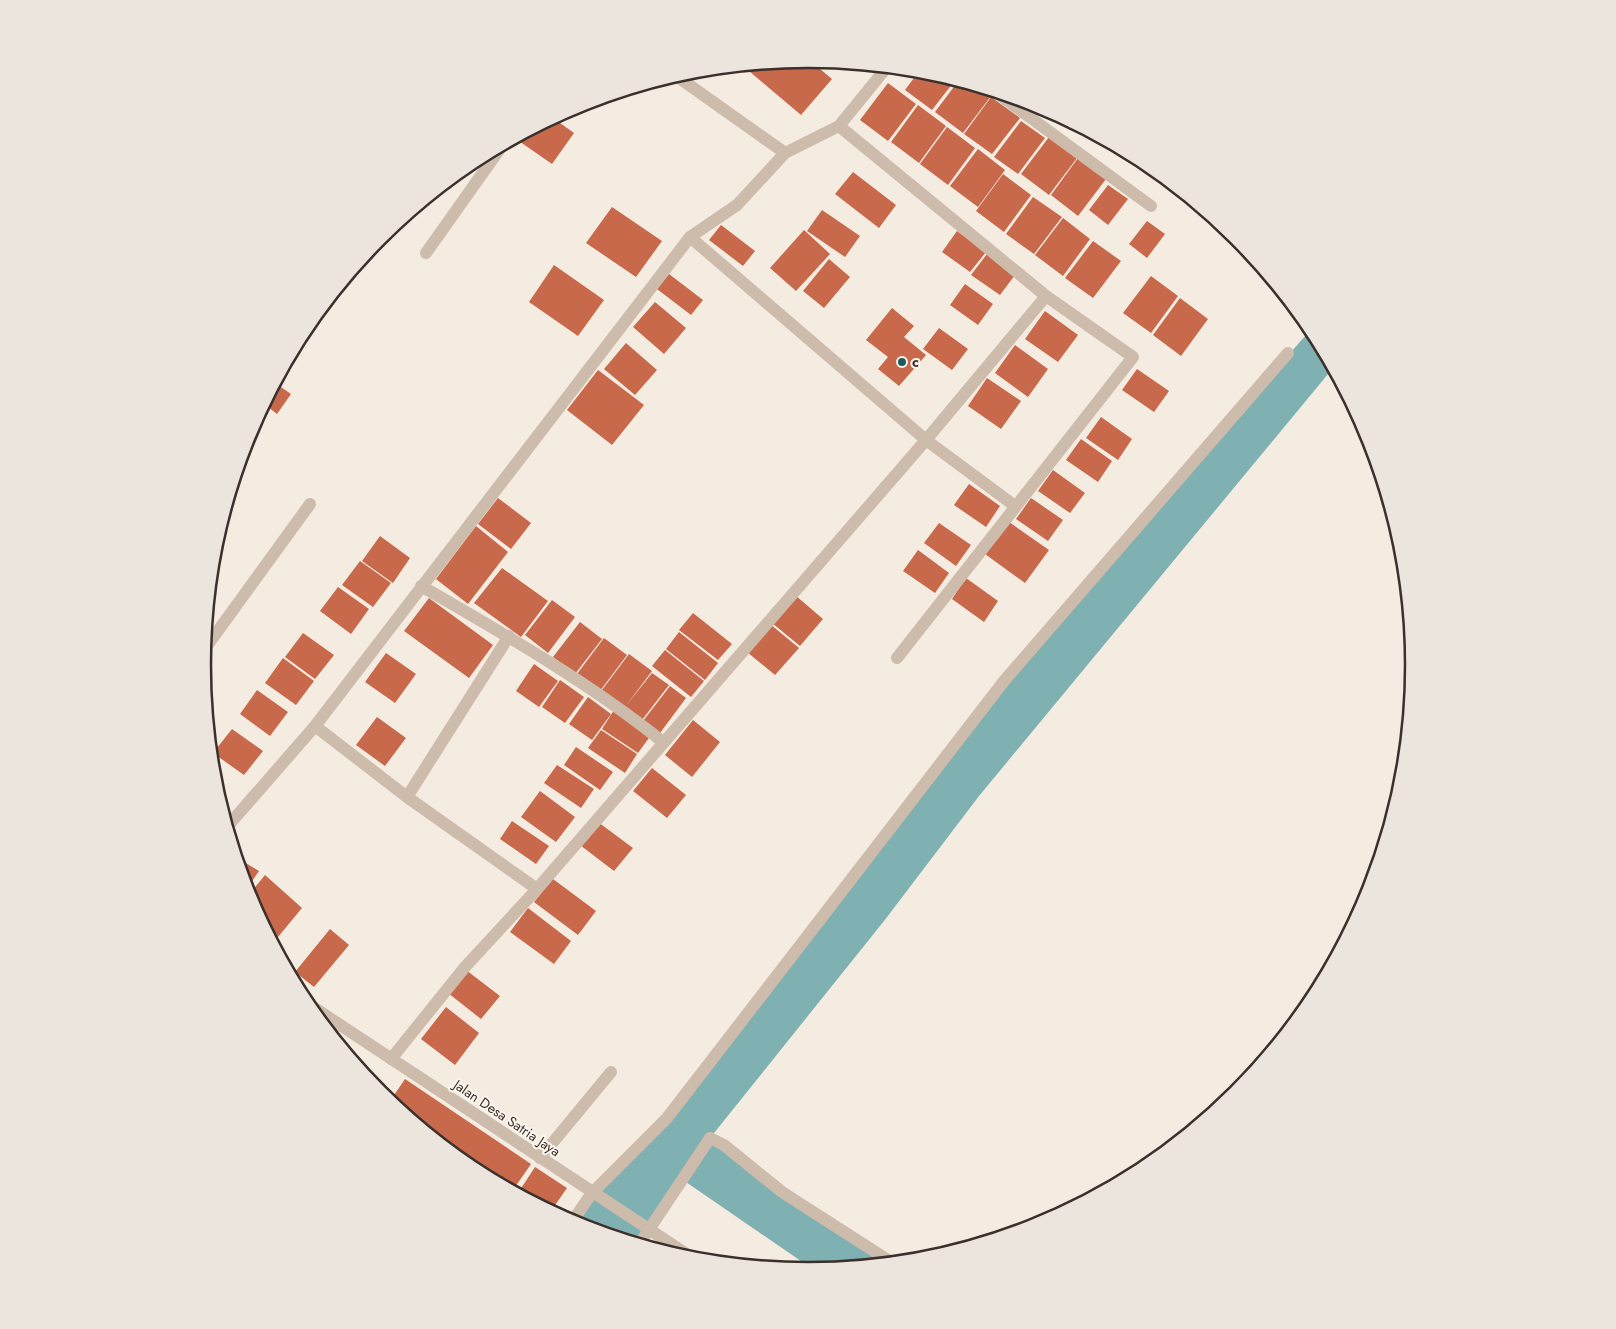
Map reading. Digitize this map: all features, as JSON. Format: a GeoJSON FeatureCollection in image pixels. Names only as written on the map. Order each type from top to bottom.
{"type":"FeatureCollection","features":[{"type":"Feature","properties":{"kind":"street"},"geometry":{"type":"LineString","coordinates":[[232,821],[315,726],[690,237],[737,205],[785,153],[838,126],[882,73]]}},
{"type":"Feature","properties":{"kind":"street"},"geometry":{"type":"LineString","coordinates":[[683,81],[785,153]]}},
{"type":"Feature","properties":{"kind":"street"},"geometry":{"type":"LineString","coordinates":[[1010,103],[1151,206]]}},
{"type":"Feature","properties":{"kind":"street"},"geometry":{"type":"LineString","coordinates":[[838,126],[1046,296],[1133,357],[897,658]]}},
{"type":"Feature","properties":{"kind":"street"},"geometry":{"type":"LineString","coordinates":[[426,253],[494,157]]}},
{"type":"Feature","properties":{"kind":"street"},"geometry":{"type":"LineString","coordinates":[[690,237],[926,440],[1015,506]]}},
{"type":"Feature","properties":{"kind":"street"},"geometry":{"type":"LineString","coordinates":[[391,1059],[465,967],[538,889],[663,742],[926,440],[1046,296]]}},
{"type":"Feature","properties":{"kind":"street"},"geometry":{"type":"LineString","coordinates":[[577,1215],[592,1193],[667,1118],[1004,681],[1288,353]]}},
{"type":"Feature","properties":{"kind":"street"},"geometry":{"type":"LineString","coordinates":[[212,639],[310,504]]}},
{"type":"Feature","properties":{"kind":"street"},"geometry":{"type":"LineString","coordinates":[[421,586],[509,636],[611,702],[663,742]]}},
{"type":"Feature","properties":{"kind":"street"},"geometry":{"type":"LineString","coordinates":[[407,797],[509,636]]}},
{"type":"Feature","properties":{"kind":"street"},"geometry":{"type":"LineString","coordinates":[[315,726],[407,797],[538,889]]}},
{"type":"Feature","properties":{"kind":"street","name":"Jalan Desa Satria Jaya"},"geometry":{"type":"LineString","coordinates":[[325,1015],[675,1246]]}},
{"type":"Feature","properties":{"kind":"street"},"geometry":{"type":"LineString","coordinates":[[540,1158],[611,1072]]}},
{"type":"Feature","properties":{"kind":"street"},"geometry":{"type":"LineString","coordinates":[[643,1238],[710,1138],[724,1145],[782,1192],[882,1256]]}},
{"type":"Feature","properties":{"kind":"water"},"geometry":{"type":"Polygon","coordinates":[[[1306,335],[1329,373],[979,796],[884,921],[710,1138],[883,1256],[802,1262],[683,1180],[641,1237],[580,1216],[592,1193],[667,1118],[1004,681],[1306,335]]]}},
{"type":"Feature","properties":{"kind":"building"},"geometry":{"type":"Polygon","coordinates":[[[819,68],[832,79],[801,115],[749,71],[819,68]]]}},
{"type":"Feature","properties":{"kind":"building"},"geometry":{"type":"Polygon","coordinates":[[[914,77],[951,85],[932,110],[905,90],[914,77]]]}},
{"type":"Feature","properties":{"kind":"building"},"geometry":{"type":"Polygon","coordinates":[[[888,83],[916,104],[888,141],[860,120],[888,83]]]}},
{"type":"Feature","properties":{"kind":"building"},"geometry":{"type":"Polygon","coordinates":[[[954,86],[991,96],[963,133],[935,112],[954,86]]]}},
{"type":"Feature","properties":{"kind":"building"},"geometry":{"type":"Polygon","coordinates":[[[991,97],[1020,118],[992,154],[964,134],[991,97]]]}},
{"type":"Feature","properties":{"kind":"building"},"geometry":{"type":"Polygon","coordinates":[[[918,105],[946,126],[919,163],[891,142],[918,105]]]}},
{"type":"Feature","properties":{"kind":"building"},"geometry":{"type":"Polygon","coordinates":[[[1021,121],[1045,138],[1018,174],[994,157],[1021,121]]]}},
{"type":"Feature","properties":{"kind":"building"},"geometry":{"type":"Polygon","coordinates":[[[559,122],[574,133],[552,164],[520,142],[559,122]]]}},
{"type":"Feature","properties":{"kind":"building"},"geometry":{"type":"Polygon","coordinates":[[[947,127],[975,148],[948,185],[920,164],[947,127]]]}},
{"type":"Feature","properties":{"kind":"building"},"geometry":{"type":"Polygon","coordinates":[[[1049,137],[1077,158],[1049,195],[1021,174],[1049,137]]]}},
{"type":"Feature","properties":{"kind":"building"},"geometry":{"type":"Polygon","coordinates":[[[978,149],[1005,170],[978,207],[950,186],[978,149]]]}},
{"type":"Feature","properties":{"kind":"building"},"geometry":{"type":"Polygon","coordinates":[[[1078,158],[1106,179],[1078,216],[1051,195],[1078,158]]]}},
{"type":"Feature","properties":{"kind":"building"},"geometry":{"type":"Polygon","coordinates":[[[853,172],[896,205],[879,228],[835,194],[853,172]]]}},
{"type":"Feature","properties":{"kind":"building"},"geometry":{"type":"Polygon","coordinates":[[[1003,174],[1031,195],[1004,232],[976,211],[1003,174]]]}},
{"type":"Feature","properties":{"kind":"building"},"geometry":{"type":"Polygon","coordinates":[[[1108,185],[1128,199],[1108,225],[1089,210],[1108,185]]]}},
{"type":"Feature","properties":{"kind":"building"},"geometry":{"type":"Polygon","coordinates":[[[1033,197],[1062,217],[1034,254],[1006,234],[1033,197]]]}},
{"type":"Feature","properties":{"kind":"building"},"geometry":{"type":"Polygon","coordinates":[[[612,207],[662,241],[636,277],[586,243],[612,207]]]}},
{"type":"Feature","properties":{"kind":"building"},"geometry":{"type":"Polygon","coordinates":[[[822,210],[860,236],[845,257],[807,231],[822,210]]]}},
{"type":"Feature","properties":{"kind":"building"},"geometry":{"type":"Polygon","coordinates":[[[1063,218],[1090,239],[1063,276],[1035,255],[1063,218]]]}},
{"type":"Feature","properties":{"kind":"building"},"geometry":{"type":"Polygon","coordinates":[[[1147,221],[1165,234],[1147,258],[1129,244],[1147,221]]]}},
{"type":"Feature","properties":{"kind":"building"},"geometry":{"type":"Polygon","coordinates":[[[721,225],[755,251],[743,266],[709,240],[721,225]]]}},
{"type":"Feature","properties":{"kind":"building"},"geometry":{"type":"Polygon","coordinates":[[[804,230],[830,254],[796,291],[770,268],[804,230]]]}},
{"type":"Feature","properties":{"kind":"building"},"geometry":{"type":"Polygon","coordinates":[[[957,231],[986,252],[970,272],[942,252],[957,231]]]}},
{"type":"Feature","properties":{"kind":"building"},"geometry":{"type":"Polygon","coordinates":[[[1093,241],[1121,261],[1093,298],[1065,278],[1093,241]]]}},
{"type":"Feature","properties":{"kind":"building"},"geometry":{"type":"Polygon","coordinates":[[[987,254],[1015,275],[1000,295],[971,275],[987,254]]]}},
{"type":"Feature","properties":{"kind":"building"},"geometry":{"type":"Polygon","coordinates":[[[829,259],[850,277],[824,308],[803,291],[829,259]]]}},
{"type":"Feature","properties":{"kind":"building"},"geometry":{"type":"Polygon","coordinates":[[[554,265],[604,300],[578,336],[529,302],[554,265]]]}},
{"type":"Feature","properties":{"kind":"building"},"geometry":{"type":"Polygon","coordinates":[[[669,274],[703,300],[691,315],[657,289],[669,274]]]}},
{"type":"Feature","properties":{"kind":"building"},"geometry":{"type":"Polygon","coordinates":[[[1151,276],[1178,296],[1151,333],[1123,313],[1151,276]]]}},
{"type":"Feature","properties":{"kind":"building"},"geometry":{"type":"Polygon","coordinates":[[[965,284],[993,304],[978,325],[950,305],[965,284]]]}},
{"type":"Feature","properties":{"kind":"building"},"geometry":{"type":"Polygon","coordinates":[[[1180,298],[1208,319],[1181,356],[1153,335],[1180,298]]]}},
{"type":"Feature","properties":{"kind":"building"},"geometry":{"type":"Polygon","coordinates":[[[655,302],[686,328],[664,354],[633,327],[655,302]]]}},
{"type":"Feature","properties":{"kind":"building"},"geometry":{"type":"Polygon","coordinates":[[[892,308],[914,326],[904,337],[926,355],[899,386],[878,369],[888,357],[866,340],[892,308]]]}},
{"type":"Feature","properties":{"kind":"building"},"geometry":{"type":"Polygon","coordinates":[[[1045,311],[1078,335],[1058,362],[1025,339],[1045,311]]]}},
{"type":"Feature","properties":{"kind":"building"},"geometry":{"type":"Polygon","coordinates":[[[939,328],[968,349],[952,370],[923,349],[939,328]]]}},
{"type":"Feature","properties":{"kind":"building"},"geometry":{"type":"Polygon","coordinates":[[[626,343],[657,370],[635,395],[604,369],[626,343]]]}},
{"type":"Feature","properties":{"kind":"building"},"geometry":{"type":"Polygon","coordinates":[[[1015,345],[1048,369],[1028,397],[995,373],[1015,345]]]}},
{"type":"Feature","properties":{"kind":"building"},"geometry":{"type":"Polygon","coordinates":[[[1137,369],[1169,391],[1154,412],[1122,390],[1137,369]]]}},
{"type":"Feature","properties":{"kind":"building"},"geometry":{"type":"Polygon","coordinates":[[[598,370],[644,405],[612,445],[567,410],[598,370]]]}},
{"type":"Feature","properties":{"kind":"building"},"geometry":{"type":"Polygon","coordinates":[[[987,378],[1021,401],[1001,429],[968,406],[987,378]]]}},
{"type":"Feature","properties":{"kind":"building"},"geometry":{"type":"Polygon","coordinates":[[[280,387],[291,394],[277,414],[269,408],[280,387]]]}},
{"type":"Feature","properties":{"kind":"building"},"geometry":{"type":"Polygon","coordinates":[[[1101,417],[1132,439],[1118,460],[1086,438],[1101,417]]]}},
{"type":"Feature","properties":{"kind":"building"},"geometry":{"type":"Polygon","coordinates":[[[1081,439],[1112,461],[1098,482],[1066,460],[1081,439]]]}},
{"type":"Feature","properties":{"kind":"building"},"geometry":{"type":"Polygon","coordinates":[[[1053,470],[1085,493],[1070,513],[1038,491],[1053,470]]]}},
{"type":"Feature","properties":{"kind":"building"},"geometry":{"type":"Polygon","coordinates":[[[969,484],[1000,506],[986,527],[954,505],[969,484]]]}},
{"type":"Feature","properties":{"kind":"building"},"geometry":{"type":"Polygon","coordinates":[[[498,498],[531,523],[511,549],[478,524],[498,498]]]}},
{"type":"Feature","properties":{"kind":"building"},"geometry":{"type":"Polygon","coordinates":[[[1031,498],[1063,520],[1048,541],[1016,519],[1031,498]]]}},
{"type":"Feature","properties":{"kind":"building"},"geometry":{"type":"Polygon","coordinates":[[[1009,522],[1049,550],[1025,583],[985,554],[1009,522]]]}},
{"type":"Feature","properties":{"kind":"building"},"geometry":{"type":"Polygon","coordinates":[[[939,523],[971,545],[956,566],[924,543],[939,523]]]}},
{"type":"Feature","properties":{"kind":"building"},"geometry":{"type":"Polygon","coordinates":[[[476,526],[508,552],[468,604],[436,579],[476,526]]]}},
{"type":"Feature","properties":{"kind":"building"},"geometry":{"type":"Polygon","coordinates":[[[380,536],[410,558],[393,583],[362,561],[380,536]]]}},
{"type":"Feature","properties":{"kind":"building"},"geometry":{"type":"Polygon","coordinates":[[[918,550],[949,573],[935,593],[903,571],[918,550]]]}},
{"type":"Feature","properties":{"kind":"building"},"geometry":{"type":"Polygon","coordinates":[[[360,561],[391,583],[373,607],[342,585],[360,561]]]}},
{"type":"Feature","properties":{"kind":"building"},"geometry":{"type":"Polygon","coordinates":[[[502,568],[548,601],[521,637],[474,603],[502,568]]]}},
{"type":"Feature","properties":{"kind":"building"},"geometry":{"type":"Polygon","coordinates":[[[966,578],[998,601],[984,622],[952,599],[966,578]]]}},
{"type":"Feature","properties":{"kind":"building"},"geometry":{"type":"Polygon","coordinates":[[[338,587],[369,609],[351,634],[320,611],[338,587]]]}},
{"type":"Feature","properties":{"kind":"building"},"geometry":{"type":"Polygon","coordinates":[[[795,595],[823,619],[800,646],[772,623],[795,595]]]}},
{"type":"Feature","properties":{"kind":"building"},"geometry":{"type":"Polygon","coordinates":[[[429,598],[493,645],[469,678],[404,631],[429,598]]]}},
{"type":"Feature","properties":{"kind":"building"},"geometry":{"type":"Polygon","coordinates":[[[552,600],[575,617],[548,653],[525,635],[552,600]]]}},
{"type":"Feature","properties":{"kind":"building"},"geometry":{"type":"Polygon","coordinates":[[[693,613],[732,644],[718,660],[679,630],[693,613]]]}},
{"type":"Feature","properties":{"kind":"building"},"geometry":{"type":"Polygon","coordinates":[[[580,622],[602,639],[575,674],[553,657],[580,622]]]}},
{"type":"Feature","properties":{"kind":"building"},"geometry":{"type":"Polygon","coordinates":[[[770,624],[799,648],[775,675],[747,652],[770,624]]]}},
{"type":"Feature","properties":{"kind":"building"},"geometry":{"type":"Polygon","coordinates":[[[679,632],[718,663],[705,680],[666,649],[679,632]]]}},
{"type":"Feature","properties":{"kind":"building"},"geometry":{"type":"Polygon","coordinates":[[[303,633],[334,655],[315,679],[285,657],[303,633]]]}},
{"type":"Feature","properties":{"kind":"building"},"geometry":{"type":"Polygon","coordinates":[[[604,638],[627,655],[600,691],[577,674],[604,638]]]}},
{"type":"Feature","properties":{"kind":"building"},"geometry":{"type":"Polygon","coordinates":[[[665,650],[704,681],[691,697],[652,666],[665,650]]]}},
{"type":"Feature","properties":{"kind":"building"},"geometry":{"type":"Polygon","coordinates":[[[386,653],[416,674],[395,703],[365,682],[386,653]]]}},
{"type":"Feature","properties":{"kind":"building"},"geometry":{"type":"Polygon","coordinates":[[[629,654],[652,671],[625,707],[602,690],[629,654]]]}},
{"type":"Feature","properties":{"kind":"building"},"geometry":{"type":"Polygon","coordinates":[[[283,658],[314,681],[296,705],[265,683],[283,658]]]}},
{"type":"Feature","properties":{"kind":"building"},"geometry":{"type":"Polygon","coordinates":[[[534,664],[558,681],[539,707],[516,691],[534,664]]]}},
{"type":"Feature","properties":{"kind":"building"},"geometry":{"type":"Polygon","coordinates":[[[652,673],[669,685],[642,720],[625,707],[652,673]]]}},
{"type":"Feature","properties":{"kind":"building"},"geometry":{"type":"Polygon","coordinates":[[[560,680],[584,697],[565,723],[542,707],[560,680]]]}},
{"type":"Feature","properties":{"kind":"building"},"geometry":{"type":"Polygon","coordinates":[[[670,686],[686,698],[660,733],[643,721],[670,686]]]}},
{"type":"Feature","properties":{"kind":"building"},"geometry":{"type":"Polygon","coordinates":[[[257,690],[288,712],[270,736],[240,714],[257,690]]]}},
{"type":"Feature","properties":{"kind":"building"},"geometry":{"type":"Polygon","coordinates":[[[588,697],[611,714],[592,740],[569,724],[588,697]]]}},
{"type":"Feature","properties":{"kind":"building"},"geometry":{"type":"Polygon","coordinates":[[[614,710],[651,735],[638,753],[602,729],[614,710]]]}},
{"type":"Feature","properties":{"kind":"building"},"geometry":{"type":"Polygon","coordinates":[[[377,717],[406,738],[385,766],[356,745],[377,717]]]}},
{"type":"Feature","properties":{"kind":"building"},"geometry":{"type":"Polygon","coordinates":[[[693,720],[720,742],[692,777],[665,755],[693,720]]]}},
{"type":"Feature","properties":{"kind":"building"},"geometry":{"type":"Polygon","coordinates":[[[232,729],[263,751],[244,775],[218,757],[217,748],[232,729]]]}},
{"type":"Feature","properties":{"kind":"building"},"geometry":{"type":"Polygon","coordinates":[[[601,730],[637,754],[625,773],[588,748],[601,730]]]}},
{"type":"Feature","properties":{"kind":"building"},"geometry":{"type":"Polygon","coordinates":[[[576,747],[613,772],[600,790],[564,765],[576,747]]]}},
{"type":"Feature","properties":{"kind":"building"},"geometry":{"type":"Polygon","coordinates":[[[557,765],[594,789],[581,808],[544,783],[557,765]]]}},
{"type":"Feature","properties":{"kind":"building"},"geometry":{"type":"Polygon","coordinates":[[[652,768],[686,795],[667,818],[633,791],[652,768]]]}},
{"type":"Feature","properties":{"kind":"building"},"geometry":{"type":"Polygon","coordinates":[[[540,791],[575,817],[556,842],[521,817],[540,791]]]}},
{"type":"Feature","properties":{"kind":"building"},"geometry":{"type":"Polygon","coordinates":[[[512,821],[549,846],[536,864],[500,839],[512,821]]]}},
{"type":"Feature","properties":{"kind":"building"},"geometry":{"type":"Polygon","coordinates":[[[598,822],[633,848],[614,871],[580,845],[598,822]]]}},
{"type":"Feature","properties":{"kind":"building"},"geometry":{"type":"Polygon","coordinates":[[[245,863],[259,871],[252,881],[245,863]]]}},
{"type":"Feature","properties":{"kind":"building"},"geometry":{"type":"Polygon","coordinates":[[[265,875],[302,908],[278,938],[256,893],[254,888],[265,875]]]}},
{"type":"Feature","properties":{"kind":"building"},"geometry":{"type":"Polygon","coordinates":[[[553,879],[596,911],[578,935],[534,902],[553,879]]]}},
{"type":"Feature","properties":{"kind":"building"},"geometry":{"type":"Polygon","coordinates":[[[528,908],[571,941],[554,964],[510,932],[528,908]]]}},
{"type":"Feature","properties":{"kind":"building"},"geometry":{"type":"Polygon","coordinates":[[[330,929],[349,945],[314,987],[296,971],[330,929]]]}},
{"type":"Feature","properties":{"kind":"building"},"geometry":{"type":"Polygon","coordinates":[[[466,970],[500,996],[481,1019],[448,993],[466,970]]]}},
{"type":"Feature","properties":{"kind":"building"},"geometry":{"type":"Polygon","coordinates":[[[446,1007],[479,1033],[455,1065],[421,1039],[446,1007]]]}},
{"type":"Feature","properties":{"kind":"building"},"geometry":{"type":"Polygon","coordinates":[[[405,1079],[531,1164],[516,1186],[476,1161],[445,1138],[394,1095],[405,1079]]]}},
{"type":"Feature","properties":{"kind":"building"},"geometry":{"type":"Polygon","coordinates":[[[535,1167],[567,1188],[555,1205],[521,1188],[535,1167]]]}},
{"type":"Feature","properties":{"kind":"place","name":"c"},"geometry":{"type":"Point","coordinates":[902,362]}}]}
